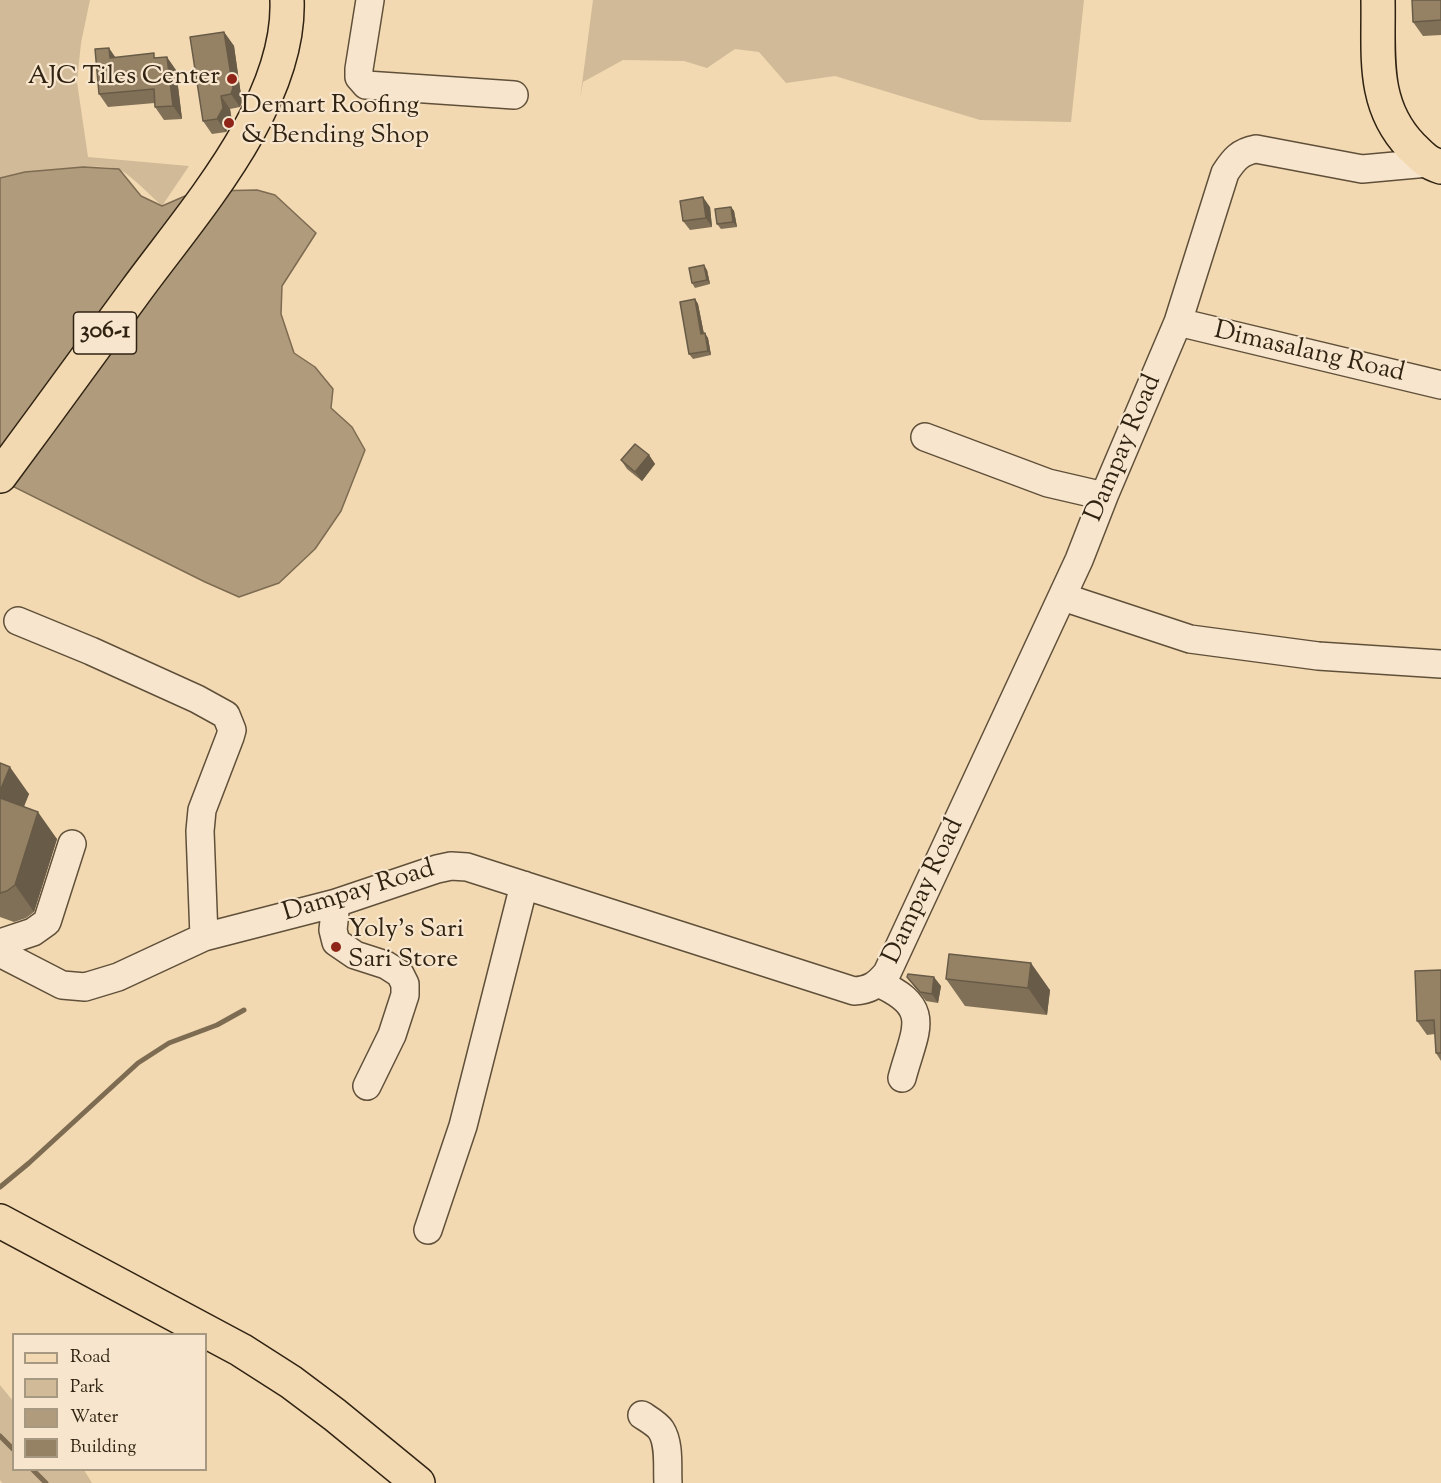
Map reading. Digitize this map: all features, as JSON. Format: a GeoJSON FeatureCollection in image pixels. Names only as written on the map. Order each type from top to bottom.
{"type":"FeatureCollection","features":[{"type":"Feature","properties":{"kind":"main road","name":"306-1"},"geometry":{"type":"LineString","coordinates":[[0,476],[202,200],[242,141],[265,100],[277,65],[287,0]]}},
{"type":"Feature","properties":{"kind":"main road"},"geometry":{"type":"LineString","coordinates":[[1378,0],[1379,76],[1384,105],[1398,132],[1434,165]]}},
{"type":"Feature","properties":{"kind":"main road"},"geometry":{"type":"LineString","coordinates":[[0,1221],[241,1350],[291,1382],[418,1483]]}},
{"type":"Feature","properties":{"kind":"street"},"geometry":{"type":"LineString","coordinates":[[370,0],[359,69],[359,77],[366,85],[514,95]]}},
{"type":"Feature","properties":{"kind":"street","name":"Dampay Road"},"geometry":{"type":"LineString","coordinates":[[0,953],[62,985],[85,987],[118,977],[204,937],[336,903],[451,866],[466,867],[854,991],[868,990],[887,973],[1063,597],[1178,322],[1225,173],[1233,160],[1244,152],[1256,149],[1362,169],[1434,165]]}},
{"type":"Feature","properties":{"kind":"street","name":"Dimasalang Road"},"geometry":{"type":"LineString","coordinates":[[1178,322],[1441,385]]}},
{"type":"Feature","properties":{"kind":"street"},"geometry":{"type":"LineString","coordinates":[[925,437],[1047,483],[1104,496]]}},
{"type":"Feature","properties":{"kind":"street"},"geometry":{"type":"LineString","coordinates":[[1063,597],[1190,639],[1318,656],[1441,664]]}},
{"type":"Feature","properties":{"kind":"street"},"geometry":{"type":"LineString","coordinates":[[18,621],[91,651],[197,699],[226,715],[232,730],[202,810],[200,831],[204,937]]}},
{"type":"Feature","properties":{"kind":"street"},"geometry":{"type":"LineString","coordinates":[[0,943],[33,932],[47,922],[72,844]]}},
{"type":"Feature","properties":{"kind":"street"},"geometry":{"type":"LineString","coordinates":[[428,1230],[463,1126],[524,885]]}},
{"type":"Feature","properties":{"kind":"street"},"geometry":{"type":"LineString","coordinates":[[336,903],[333,930],[336,942],[355,955],[386,965],[400,974],[405,984],[405,995],[392,1035],[367,1086]]}},
{"type":"Feature","properties":{"kind":"street"},"geometry":{"type":"LineString","coordinates":[[878,983],[905,998],[917,1015],[902,1078]]}},
{"type":"Feature","properties":{"kind":"street"},"geometry":{"type":"LineString","coordinates":[[642,1414],[660,1429],[667,1454],[668,1483]]}},
{"type":"Feature","properties":{"kind":"green space"},"geometry":{"type":"Polygon","coordinates":[[[0,0],[90,0],[81,43],[77,82],[88,157],[189,166],[162,206],[130,177],[120,170],[111,168],[61,169],[0,178],[0,0]]]}},
{"type":"Feature","properties":{"kind":"green space"},"geometry":{"type":"Polygon","coordinates":[[[593,0],[1084,0],[1071,122],[980,120],[835,76],[786,83],[759,52],[735,49],[707,68],[684,61],[623,60],[583,82],[580,99],[593,0]]]}},
{"type":"Feature","properties":{"kind":"green space"},"geometry":{"type":"Polygon","coordinates":[[[0,1385],[12,1400],[12,1471],[85,1471],[92,1483],[2,1483],[0,1480],[0,1385]]]}},
{"type":"Feature","properties":{"kind":"water"},"geometry":{"type":"Polygon","coordinates":[[[83,167],[119,169],[141,196],[162,206],[192,193],[209,191],[257,190],[275,195],[316,233],[282,286],[281,314],[294,353],[315,367],[333,389],[331,408],[352,427],[365,450],[341,511],[315,549],[279,583],[239,597],[0,480],[0,178],[25,172],[83,167]]]}},
{"type":"Feature","properties":{"kind":"building"},"geometry":{"type":"Polygon","coordinates":[[[1412,0],[1441,0],[1441,20],[1413,22],[1412,0]]]}},
{"type":"Feature","properties":{"kind":"building"},"geometry":{"type":"Polygon","coordinates":[[[224,32],[233,88],[231,94],[221,96],[223,108],[217,119],[203,121],[190,37],[224,32]]]}},
{"type":"Feature","properties":{"kind":"building"},"geometry":{"type":"Polygon","coordinates":[[[109,48],[110,58],[154,53],[154,58],[167,57],[173,106],[155,107],[154,89],[99,94],[95,49],[109,48]]]}},
{"type":"Feature","properties":{"kind":"building"},"geometry":{"type":"Polygon","coordinates":[[[703,197],[706,218],[683,221],[680,201],[703,197]]]}},
{"type":"Feature","properties":{"kind":"building"},"geometry":{"type":"Polygon","coordinates":[[[731,207],[733,222],[717,224],[715,209],[731,207]]]}},
{"type":"Feature","properties":{"kind":"building"},"geometry":{"type":"Polygon","coordinates":[[[704,265],[707,280],[692,283],[689,268],[704,265]]]}},
{"type":"Feature","properties":{"kind":"building"},"geometry":{"type":"Polygon","coordinates":[[[695,299],[701,334],[705,333],[708,351],[689,354],[680,302],[695,299]]]}},
{"type":"Feature","properties":{"kind":"building"},"geometry":{"type":"Polygon","coordinates":[[[635,444],[649,455],[635,472],[621,460],[635,444]]]}},
{"type":"Feature","properties":{"kind":"building"},"geometry":{"type":"Polygon","coordinates":[[[0,763],[10,767],[0,791],[0,763]]]}},
{"type":"Feature","properties":{"kind":"building"},"geometry":{"type":"Polygon","coordinates":[[[0,798],[38,812],[15,885],[0,893],[0,798]]]}},
{"type":"Feature","properties":{"kind":"building"},"geometry":{"type":"Polygon","coordinates":[[[949,954],[1031,963],[1028,988],[946,979],[949,954]]]}},
{"type":"Feature","properties":{"kind":"building"},"geometry":{"type":"Polygon","coordinates":[[[1441,970],[1441,1053],[1436,1053],[1434,1020],[1417,1021],[1415,971],[1441,970]]]}},
{"type":"Feature","properties":{"kind":"building"},"geometry":{"type":"Polygon","coordinates":[[[908,974],[934,977],[932,994],[920,992],[907,977],[908,974]]]}},
{"type":"Feature","properties":{"kind":"waterway"},"geometry":{"type":"LineString","coordinates":[[0,1187],[138,1063],[169,1043],[217,1025],[244,1010]]}},
{"type":"Feature","properties":{"kind":"waterway"},"geometry":{"type":"LineString","coordinates":[[0,1436],[12,1448]]}},
{"type":"Feature","properties":{"kind":"waterway"},"geometry":{"type":"LineString","coordinates":[[34,1471],[46,1483]]}},
{"type":"Feature","properties":{"kind":"place","name":"AJC Tiles Center"},"geometry":{"type":"Point","coordinates":[232,79]}},
{"type":"Feature","properties":{"kind":"place","name":"Demart Roofing & Bending Shop"},"geometry":{"type":"Point","coordinates":[229,123]}},
{"type":"Feature","properties":{"kind":"place","name":"Yoly's Sari Sari Store"},"geometry":{"type":"Point","coordinates":[336,947]}}]}
